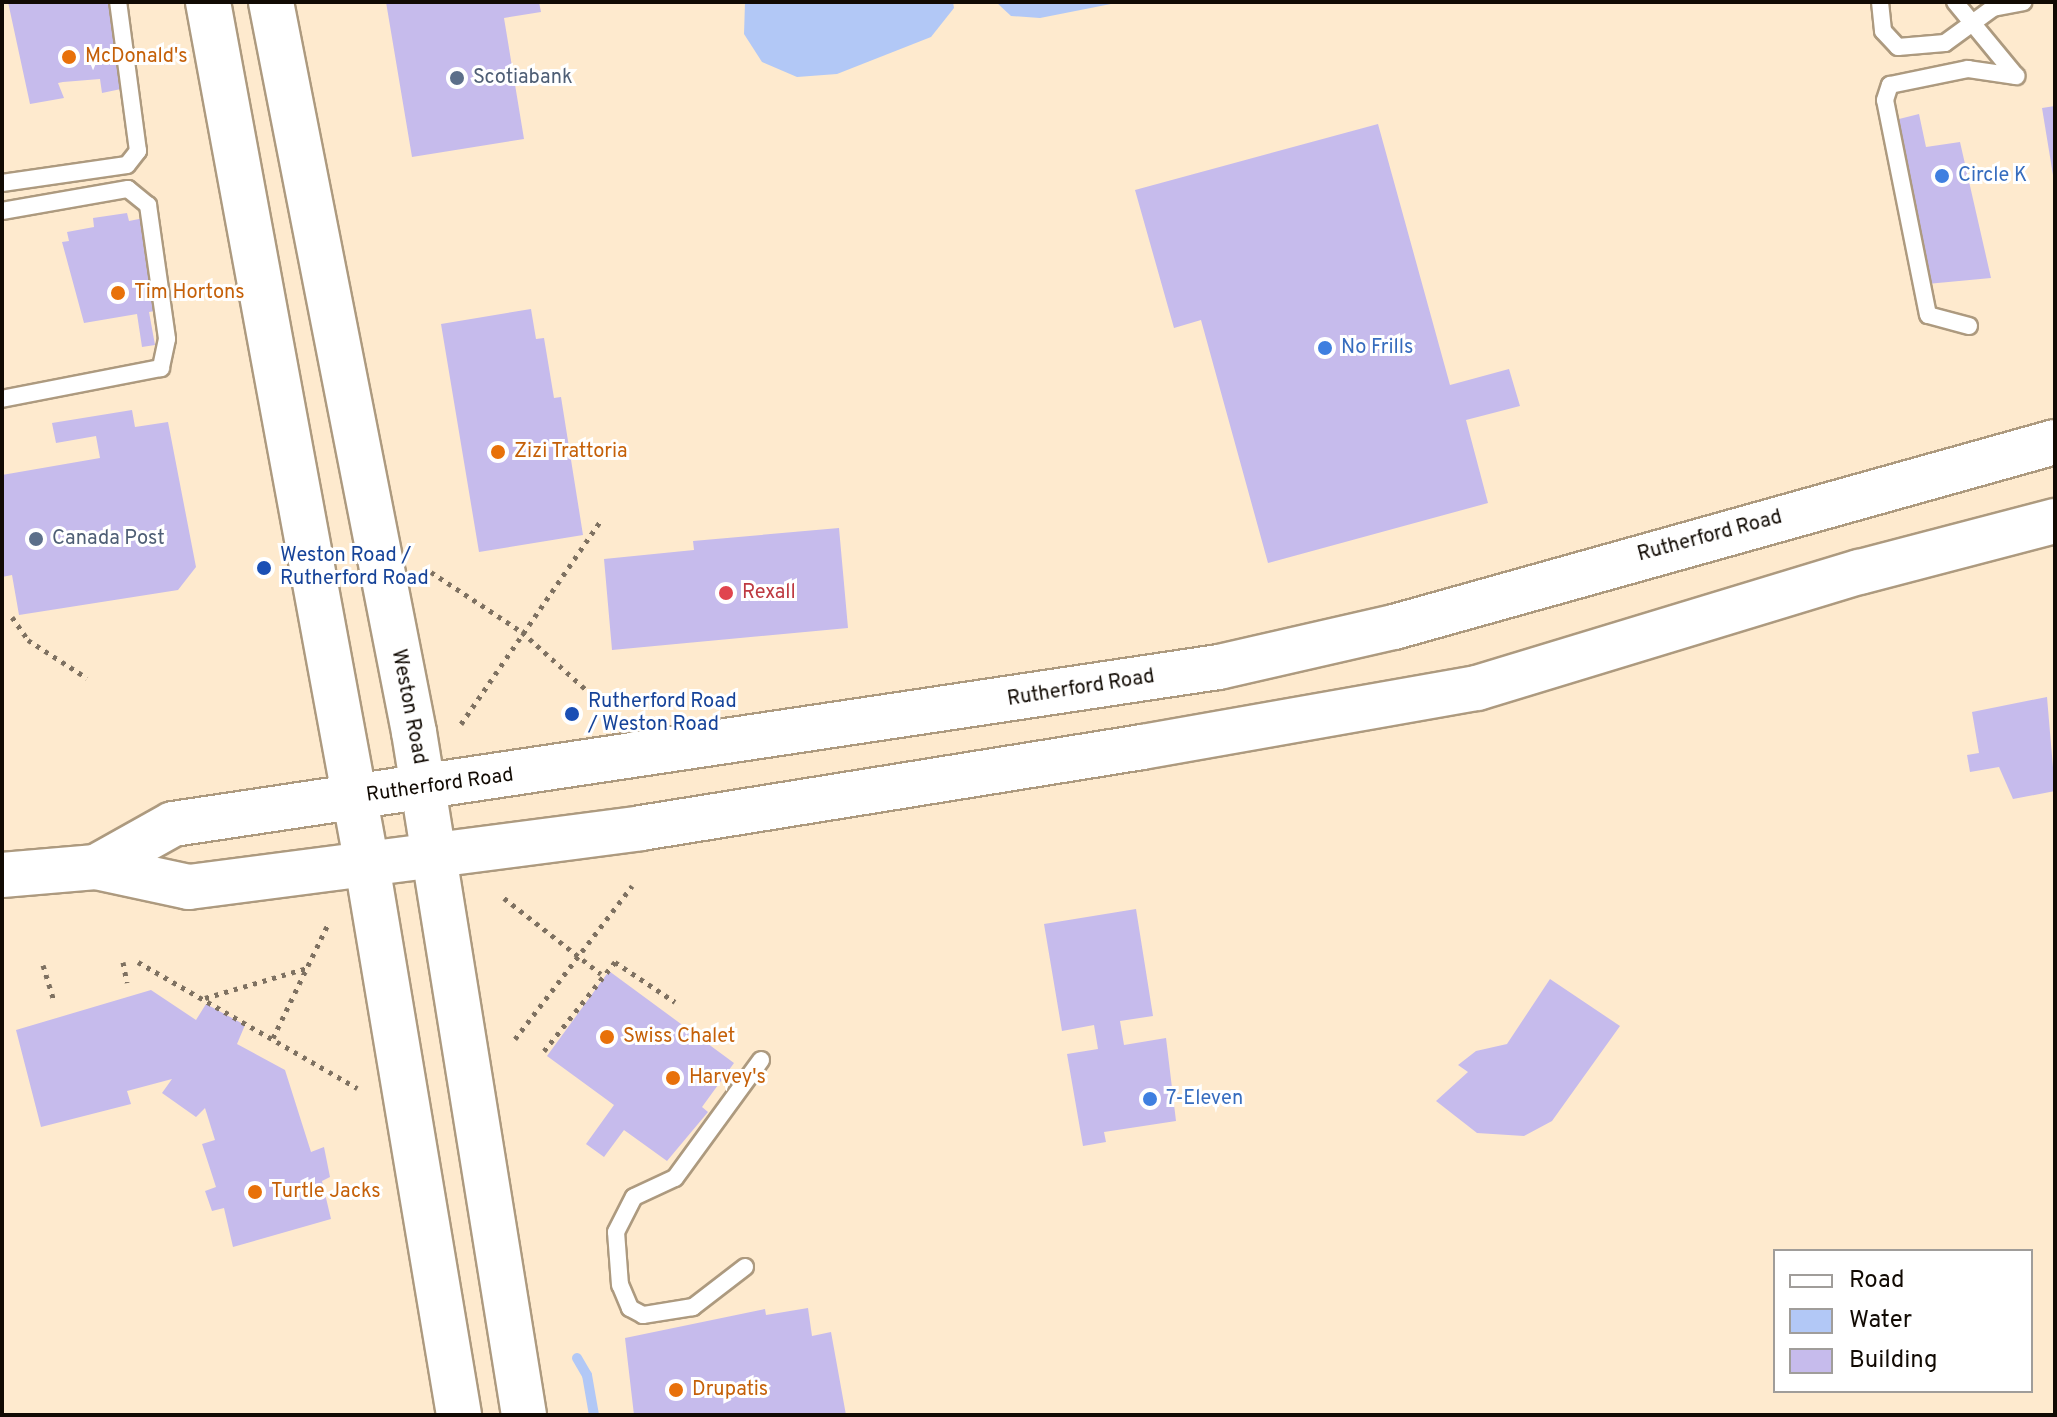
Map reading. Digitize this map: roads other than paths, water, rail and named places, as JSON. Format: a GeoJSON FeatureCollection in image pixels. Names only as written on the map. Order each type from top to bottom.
{"type":"FeatureCollection","features":[{"type":"Feature","properties":{"kind":"main road"},"geometry":{"type":"LineString","coordinates":[[208,2],[352,798],[367,865],[459,1415]]}},
{"type":"Feature","properties":{"kind":"main road","name":"Weston Road"},"geometry":{"type":"LineString","coordinates":[[271,2],[423,789],[524,1415]]}},
{"type":"Feature","properties":{"kind":"main road","name":"Rutherford Road"},"geometry":{"type":"LineString","coordinates":[[96,867],[173,824],[423,789],[1219,667],[1394,627],[2055,442]]}},
{"type":"Feature","properties":{"kind":"main road","name":"Rutherford Road"},"geometry":{"type":"LineString","coordinates":[[2,875],[96,867],[189,887],[434,858],[1477,688],[1860,572],[2055,521]]}},
{"type":"Feature","properties":{"kind":"lane"},"geometry":{"type":"LineString","coordinates":[[2,183],[127,165],[138,151],[118,2]]}},
{"type":"Feature","properties":{"kind":"lane"},"geometry":{"type":"LineString","coordinates":[[1880,2],[1883,31],[1898,47],[1945,43],[1993,8],[2023,2]]}},
{"type":"Feature","properties":{"kind":"lane"},"geometry":{"type":"LineString","coordinates":[[1955,2],[1974,21],[2016,76],[1968,69],[1890,85],[1885,100],[1928,315],[1969,326]]}},
{"type":"Feature","properties":{"kind":"lane"},"geometry":{"type":"LineString","coordinates":[[2,211],[128,189],[148,205],[167,339],[161,368],[2,399]]}},
{"type":"Feature","properties":{"kind":"lane"},"geometry":{"type":"LineString","coordinates":[[745,1267],[693,1307],[643,1315],[630,1308],[620,1285],[616,1232],[634,1197],[675,1178],[761,1060]]}},
{"type":"Feature","properties":{"kind":"water"},"geometry":{"type":"Polygon","coordinates":[[[745,2],[953,2],[954,8],[931,37],[837,74],[797,77],[762,62],[744,34],[745,2]]]}},
{"type":"Feature","properties":{"kind":"water"},"geometry":{"type":"Polygon","coordinates":[[[996,2],[1121,2],[1040,18],[1011,16],[996,2]]]}},
{"type":"Feature","properties":{"kind":"waterway"},"geometry":{"type":"LineString","coordinates":[[577,1358],[587,1375],[594,1415]]}},
{"type":"Feature","properties":{"kind":"place","name":"McDonald's"},"geometry":{"type":"Point","coordinates":[69,57]}},
{"type":"Feature","properties":{"kind":"place","name":"Scotiabank"},"geometry":{"type":"Point","coordinates":[457,78]}},
{"type":"Feature","properties":{"kind":"place","name":"Circle K"},"geometry":{"type":"Point","coordinates":[1942,176]}},
{"type":"Feature","properties":{"kind":"place","name":"Tim Hortons"},"geometry":{"type":"Point","coordinates":[118,293]}},
{"type":"Feature","properties":{"kind":"place","name":"No Frills"},"geometry":{"type":"Point","coordinates":[1325,348]}},
{"type":"Feature","properties":{"kind":"place","name":"Zizi Trattoria"},"geometry":{"type":"Point","coordinates":[498,452]}},
{"type":"Feature","properties":{"kind":"place","name":"Canada Post"},"geometry":{"type":"Point","coordinates":[36,539]}},
{"type":"Feature","properties":{"kind":"place","name":"Weston Road / Rutherford Road"},"geometry":{"type":"Point","coordinates":[264,568]}},
{"type":"Feature","properties":{"kind":"place","name":"Rexall"},"geometry":{"type":"Point","coordinates":[726,593]}},
{"type":"Feature","properties":{"kind":"place","name":"Rutherford Road / Weston Road"},"geometry":{"type":"Point","coordinates":[572,714]}},
{"type":"Feature","properties":{"kind":"place","name":"Swiss Chalet"},"geometry":{"type":"Point","coordinates":[607,1037]}},
{"type":"Feature","properties":{"kind":"place","name":"Harvey's"},"geometry":{"type":"Point","coordinates":[673,1078]}},
{"type":"Feature","properties":{"kind":"place","name":"7-Eleven"},"geometry":{"type":"Point","coordinates":[1150,1099]}},
{"type":"Feature","properties":{"kind":"place","name":"Turtle Jacks"},"geometry":{"type":"Point","coordinates":[255,1192]}},
{"type":"Feature","properties":{"kind":"place","name":"Drupatis"},"geometry":{"type":"Point","coordinates":[676,1390]}}]}
